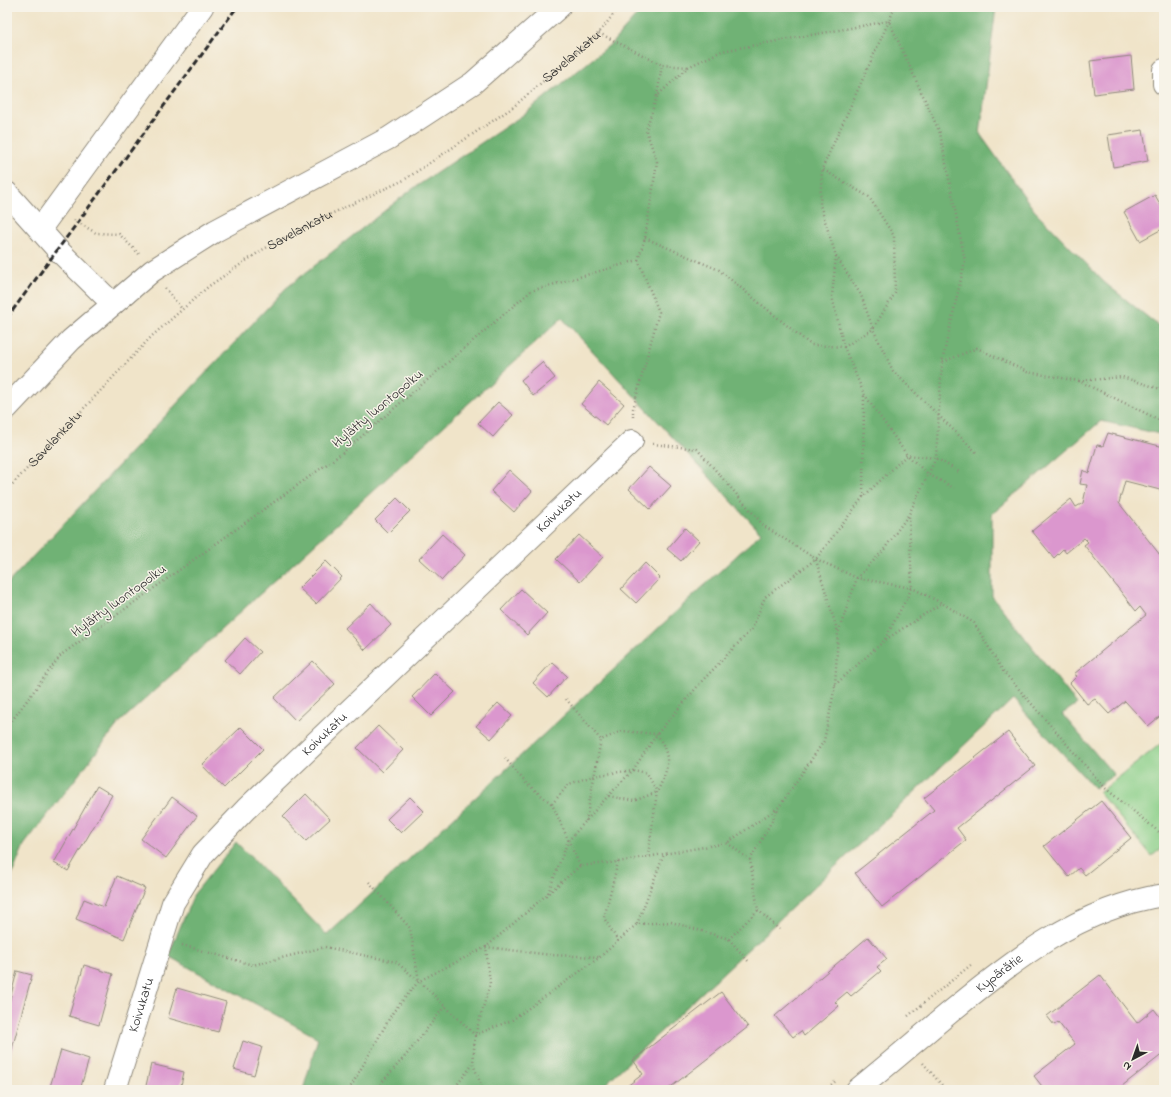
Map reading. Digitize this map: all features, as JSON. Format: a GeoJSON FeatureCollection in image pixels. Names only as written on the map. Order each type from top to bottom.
{"type":"FeatureCollection","features":[{"type":"Feature","properties":{"kind":"street"},"geometry":{"type":"LineString","coordinates":[[40,230],[202,7]]}},
{"type":"Feature","properties":{"kind":"street"},"geometry":{"type":"LineString","coordinates":[[7,408],[71,340],[152,271],[215,230],[402,130],[473,84],[559,7]]}},
{"type":"Feature","properties":{"kind":"street"},"geometry":{"type":"LineString","coordinates":[[1164,70],[1164,84]]}},
{"type":"Feature","properties":{"kind":"street"},"geometry":{"type":"LineString","coordinates":[[7,193],[58,250],[113,304]]}},
{"type":"Feature","properties":{"kind":"street","name":"Koivukatu"},"geometry":{"type":"LineString","coordinates":[[115,1090],[173,903],[202,854],[246,809],[632,441]]}},
{"type":"Feature","properties":{"kind":"street","name":"Kypärätie"},"geometry":{"type":"LineString","coordinates":[[857,1090],[999,971],[1058,932],[1106,910],[1144,898],[1164,894]]}},
{"type":"Feature","properties":{"kind":"path","name":"Savelankatu"},"geometry":{"type":"LineString","coordinates":[[7,490],[152,336],[209,286],[262,250],[320,219],[404,180],[512,108],[599,33],[619,7]]}},
{"type":"Feature","properties":{"kind":"path"},"geometry":{"type":"LineString","coordinates":[[895,7],[822,169],[820,204],[836,256],[861,295],[873,329],[893,371],[976,452]]}},
{"type":"Feature","properties":{"kind":"path"},"geometry":{"type":"LineString","coordinates":[[657,96],[688,67],[722,51],[889,21]]}},
{"type":"Feature","properties":{"kind":"path"},"geometry":{"type":"LineString","coordinates":[[779,929],[758,910],[750,860],[779,807],[824,741],[835,686],[838,633],[857,578],[883,551],[909,514],[936,458],[940,417],[942,362],[965,261],[940,132],[889,21]]}},
{"type":"Feature","properties":{"kind":"path"},"geometry":{"type":"LineString","coordinates":[[599,33],[662,65],[688,67]]}},
{"type":"Feature","properties":{"kind":"path"},"geometry":{"type":"LineString","coordinates":[[662,65],[657,96],[646,130],[657,162],[645,238],[638,260],[659,312],[633,409],[632,441],[696,449],[764,526],[816,559],[857,578],[912,588],[942,603],[974,623],[1004,671],[1105,788],[1164,836]]}},
{"type":"Feature","properties":{"kind":"path"},"geometry":{"type":"LineString","coordinates":[[645,238],[719,270],[811,345],[844,347],[873,329],[895,293],[894,236],[869,197],[822,169]]}},
{"type":"Feature","properties":{"kind":"path"},"geometry":{"type":"LineString","coordinates":[[57,207],[78,223],[96,233],[119,234],[131,244],[182,309]]}},
{"type":"Feature","properties":{"kind":"path"},"geometry":{"type":"LineString","coordinates":[[836,256],[832,296],[844,347],[864,394],[907,455],[928,474],[954,488]]}},
{"type":"Feature","properties":{"kind":"path","name":"Hylätty luontopolku"},"geometry":{"type":"LineString","coordinates":[[7,727],[61,655],[341,454],[531,291],[638,260]]}},
{"type":"Feature","properties":{"kind":"path"},"geometry":{"type":"LineString","coordinates":[[942,362],[977,348],[1027,372],[1079,382],[1164,422]]}},
{"type":"Feature","properties":{"kind":"path"},"geometry":{"type":"LineString","coordinates":[[1079,382],[1122,376],[1164,390]]}},
{"type":"Feature","properties":{"kind":"path"},"geometry":{"type":"LineString","coordinates":[[863,497],[864,394]]}},
{"type":"Feature","properties":{"kind":"path"},"geometry":{"type":"LineString","coordinates":[[548,894],[568,841],[633,770],[657,734],[703,680],[752,629],[765,596],[816,559],[863,497],[907,455],[936,458],[959,472]]}},
{"type":"Feature","properties":{"kind":"path"},"geometry":{"type":"LineString","coordinates":[[885,640],[912,588],[909,514]]}},
{"type":"Feature","properties":{"kind":"path"},"geometry":{"type":"LineString","coordinates":[[816,559],[838,633]]}},
{"type":"Feature","properties":{"kind":"path"},"geometry":{"type":"LineString","coordinates":[[835,686],[885,640],[942,603]]}},
{"type":"Feature","properties":{"kind":"path"},"geometry":{"type":"LineString","coordinates":[[566,700],[601,740]]}},
{"type":"Feature","properties":{"kind":"path"},"geometry":{"type":"LineString","coordinates":[[601,740],[622,731],[657,734]]}},
{"type":"Feature","properties":{"kind":"path"},"geometry":{"type":"LineString","coordinates":[[648,856],[657,792],[667,773],[667,750],[657,734]]}},
{"type":"Feature","properties":{"kind":"path"},"geometry":{"type":"LineString","coordinates":[[586,822],[593,776],[601,740]]}},
{"type":"Feature","properties":{"kind":"path"},"geometry":{"type":"LineString","coordinates":[[505,758],[526,783],[552,804],[580,866]]}},
{"type":"Feature","properties":{"kind":"path"},"geometry":{"type":"LineString","coordinates":[[552,804],[569,784],[593,776],[633,770],[647,773],[657,792]]}},
{"type":"Feature","properties":{"kind":"path"},"geometry":{"type":"LineString","coordinates":[[608,796],[634,801],[657,792]]}},
{"type":"Feature","properties":{"kind":"path"},"geometry":{"type":"LineString","coordinates":[[349,1090],[392,1012],[419,981],[486,947],[580,866],[618,862],[727,843],[779,807]]}},
{"type":"Feature","properties":{"kind":"path"},"geometry":{"type":"LineString","coordinates":[[727,843],[750,860]]}},
{"type":"Feature","properties":{"kind":"path"},"geometry":{"type":"LineString","coordinates":[[475,1035],[512,1020],[600,957],[638,924],[664,854]]}},
{"type":"Feature","properties":{"kind":"path"},"geometry":{"type":"LineString","coordinates":[[618,862],[604,918],[618,941]]}},
{"type":"Feature","properties":{"kind":"path"},"geometry":{"type":"LineString","coordinates":[[369,882],[410,928],[419,981]]}},
{"type":"Feature","properties":{"kind":"path"},"geometry":{"type":"LineString","coordinates":[[729,939],[758,910]]}},
{"type":"Feature","properties":{"kind":"path"},"geometry":{"type":"LineString","coordinates":[[638,924],[671,922],[729,939],[749,962]]}},
{"type":"Feature","properties":{"kind":"path"},"geometry":{"type":"LineString","coordinates":[[162,940],[253,965],[325,947],[396,962],[419,981],[475,1035]]}},
{"type":"Feature","properties":{"kind":"path"},"geometry":{"type":"LineString","coordinates":[[486,947],[551,955],[600,957]]}},
{"type":"Feature","properties":{"kind":"path"},"geometry":{"type":"LineString","coordinates":[[483,1090],[473,1064],[475,1035],[490,984],[486,947]]}},
{"type":"Feature","properties":{"kind":"path"},"geometry":{"type":"LineString","coordinates":[[375,1090],[408,1053],[445,1006]]}},
{"type":"Feature","properties":{"kind":"path"},"geometry":{"type":"LineString","coordinates":[[926,1057],[921,1062],[946,1090]]}},
{"type":"Feature","properties":{"kind":"path"},"geometry":{"type":"LineString","coordinates":[[453,1090],[473,1064]]}},
{"type":"Feature","properties":{"kind":"green space"},"geometry":{"type":"Polygon","coordinates":[[[644,7],[996,7],[980,134],[1034,210],[1105,283],[1164,330],[1164,435],[1101,421],[992,514],[992,596],[1077,704],[1062,714],[1114,775],[1094,788],[1013,699],[599,1090],[303,1090],[318,1038],[168,956],[194,894],[236,842],[327,935],[761,533],[562,318],[119,723],[24,845],[7,887],[7,584],[285,289],[411,190],[523,115],[611,44],[644,7]]]}},
{"type":"Feature","properties":{"kind":"green space"},"geometry":{"type":"Polygon","coordinates":[[[1164,741],[1164,846],[1152,856],[1099,793],[1164,741]]]}},
{"type":"Feature","properties":{"kind":"building"},"geometry":{"type":"Polygon","coordinates":[[[1131,56],[1134,89],[1094,94],[1090,61],[1131,56]]]}},
{"type":"Feature","properties":{"kind":"building"},"geometry":{"type":"Polygon","coordinates":[[[1143,130],[1148,161],[1113,167],[1108,135],[1143,130]]]}},
{"type":"Feature","properties":{"kind":"building"},"geometry":{"type":"Polygon","coordinates":[[[1155,195],[1164,211],[1164,228],[1140,241],[1124,212],[1155,195]]]}},
{"type":"Feature","properties":{"kind":"building"},"geometry":{"type":"Polygon","coordinates":[[[542,362],[555,378],[533,396],[521,380],[542,362]]]}},
{"type":"Feature","properties":{"kind":"building"},"geometry":{"type":"Polygon","coordinates":[[[599,382],[624,404],[606,425],[581,404],[599,382]]]}},
{"type":"Feature","properties":{"kind":"building"},"geometry":{"type":"Polygon","coordinates":[[[498,402],[513,415],[493,437],[478,423],[498,402]]]}},
{"type":"Feature","properties":{"kind":"building"},"geometry":{"type":"Polygon","coordinates":[[[1108,433],[1164,447],[1164,491],[1125,481],[1119,503],[1164,560],[1164,713],[1148,726],[1125,701],[1109,714],[1095,699],[1087,704],[1070,683],[1077,676],[1074,674],[1146,615],[1140,607],[1136,611],[1084,545],[1088,542],[1084,538],[1066,553],[1063,549],[1054,558],[1032,531],[1071,499],[1076,507],[1083,503],[1087,485],[1080,484],[1083,470],[1089,473],[1097,445],[1103,446],[1108,433]]]}},
{"type":"Feature","properties":{"kind":"building"},"geometry":{"type":"Polygon","coordinates":[[[649,467],[671,486],[650,509],[629,489],[649,467]]]}},
{"type":"Feature","properties":{"kind":"building"},"geometry":{"type":"Polygon","coordinates":[[[509,470],[532,491],[514,512],[491,491],[509,470]]]}},
{"type":"Feature","properties":{"kind":"building"},"geometry":{"type":"Polygon","coordinates":[[[397,498],[410,511],[388,533],[375,520],[397,498]]]}},
{"type":"Feature","properties":{"kind":"building"},"geometry":{"type":"Polygon","coordinates":[[[685,528],[699,541],[681,561],[667,549],[685,528]]]}},
{"type":"Feature","properties":{"kind":"building"},"geometry":{"type":"Polygon","coordinates":[[[442,534],[465,555],[442,580],[419,559],[442,534]]]}},
{"type":"Feature","properties":{"kind":"building"},"geometry":{"type":"Polygon","coordinates":[[[579,535],[603,557],[580,582],[556,559],[579,535]]]}},
{"type":"Feature","properties":{"kind":"building"},"geometry":{"type":"Polygon","coordinates":[[[326,561],[342,577],[316,604],[299,588],[326,561]]]}},
{"type":"Feature","properties":{"kind":"building"},"geometry":{"type":"Polygon","coordinates":[[[645,563],[660,578],[636,603],[621,589],[645,563]]]}},
{"type":"Feature","properties":{"kind":"building"},"geometry":{"type":"Polygon","coordinates":[[[521,589],[547,613],[527,635],[501,610],[521,589]]]}},
{"type":"Feature","properties":{"kind":"building"},"geometry":{"type":"Polygon","coordinates":[[[371,603],[391,625],[365,650],[345,628],[371,603]]]}},
{"type":"Feature","properties":{"kind":"building"},"geometry":{"type":"Polygon","coordinates":[[[245,638],[260,652],[240,674],[225,660],[245,638]]]}},
{"type":"Feature","properties":{"kind":"building"},"geometry":{"type":"Polygon","coordinates":[[[313,661],[335,684],[296,721],[274,698],[313,661]]]}},
{"type":"Feature","properties":{"kind":"building"},"geometry":{"type":"Polygon","coordinates":[[[552,662],[567,676],[548,697],[533,683],[552,662]]]}},
{"type":"Feature","properties":{"kind":"building"},"geometry":{"type":"Polygon","coordinates":[[[435,673],[455,692],[431,716],[412,697],[435,673]]]}},
{"type":"Feature","properties":{"kind":"building"},"geometry":{"type":"Polygon","coordinates":[[[498,703],[512,716],[491,739],[476,726],[498,703]]]}},
{"type":"Feature","properties":{"kind":"building"},"geometry":{"type":"Polygon","coordinates":[[[378,726],[403,750],[382,772],[357,748],[378,726]]]}},
{"type":"Feature","properties":{"kind":"building"},"geometry":{"type":"Polygon","coordinates":[[[241,727],[263,749],[224,788],[202,765],[241,727]]]}},
{"type":"Feature","properties":{"kind":"building"},"geometry":{"type":"Polygon","coordinates":[[[1008,732],[1035,766],[957,828],[966,840],[882,907],[855,873],[934,810],[924,798],[1008,732]]]}},
{"type":"Feature","properties":{"kind":"building"},"geometry":{"type":"Polygon","coordinates":[[[97,786],[112,795],[68,871],[54,863],[97,786]]]}},
{"type":"Feature","properties":{"kind":"building"},"geometry":{"type":"Polygon","coordinates":[[[306,794],[330,819],[306,841],[283,817],[306,794]]]}},
{"type":"Feature","properties":{"kind":"building"},"geometry":{"type":"Polygon","coordinates":[[[172,797],[197,816],[166,858],[141,839],[172,797]]]}},
{"type":"Feature","properties":{"kind":"building"},"geometry":{"type":"Polygon","coordinates":[[[410,797],[424,811],[401,833],[387,819],[410,797]]]}},
{"type":"Feature","properties":{"kind":"building"},"geometry":{"type":"Polygon","coordinates":[[[1101,801],[1131,838],[1085,875],[1079,868],[1069,877],[1044,846],[1101,801]]]}},
{"type":"Feature","properties":{"kind":"building"},"geometry":{"type":"Polygon","coordinates":[[[117,876],[145,888],[124,939],[76,919],[84,899],[104,907],[117,876]]]}},
{"type":"Feature","properties":{"kind":"building"},"geometry":{"type":"Polygon","coordinates":[[[868,937],[887,959],[877,967],[881,971],[851,996],[847,992],[835,1002],[839,1006],[804,1036],[801,1031],[793,1037],[775,1016],[868,937]]]}},
{"type":"Feature","properties":{"kind":"building"},"geometry":{"type":"Polygon","coordinates":[[[84,965],[113,974],[99,1025],[69,1016],[84,965]]]}},
{"type":"Feature","properties":{"kind":"building"},"geometry":{"type":"Polygon","coordinates":[[[17,971],[32,975],[9,1060],[7,1060],[7,1011],[17,971]]]}},
{"type":"Feature","properties":{"kind":"building"},"geometry":{"type":"Polygon","coordinates":[[[1100,975],[1137,1023],[1154,1009],[1164,1022],[1164,1053],[1117,1090],[1045,1090],[1034,1076],[1075,1044],[1058,1022],[1054,1025],[1047,1016],[1100,975]]]}},
{"type":"Feature","properties":{"kind":"building"},"geometry":{"type":"Polygon","coordinates":[[[177,988],[226,1002],[218,1032],[168,1018],[177,988]]]}},
{"type":"Feature","properties":{"kind":"building"},"geometry":{"type":"Polygon","coordinates":[[[721,992],[748,1027],[667,1090],[622,1090],[643,1074],[633,1060],[721,992]]]}},
{"type":"Feature","properties":{"kind":"building"},"geometry":{"type":"Polygon","coordinates":[[[243,1041],[262,1047],[254,1075],[234,1069],[243,1041]]]}},
{"type":"Feature","properties":{"kind":"building"},"geometry":{"type":"Polygon","coordinates":[[[61,1050],[89,1059],[80,1090],[49,1090],[61,1050]]]}},
{"type":"Feature","properties":{"kind":"building"},"geometry":{"type":"Polygon","coordinates":[[[151,1064],[184,1072],[180,1090],[145,1090],[151,1064]]]}},
{"type":"Feature","properties":{"kind":"railway"},"geometry":{"type":"LineString","coordinates":[[7,318],[237,7]]}}]}
